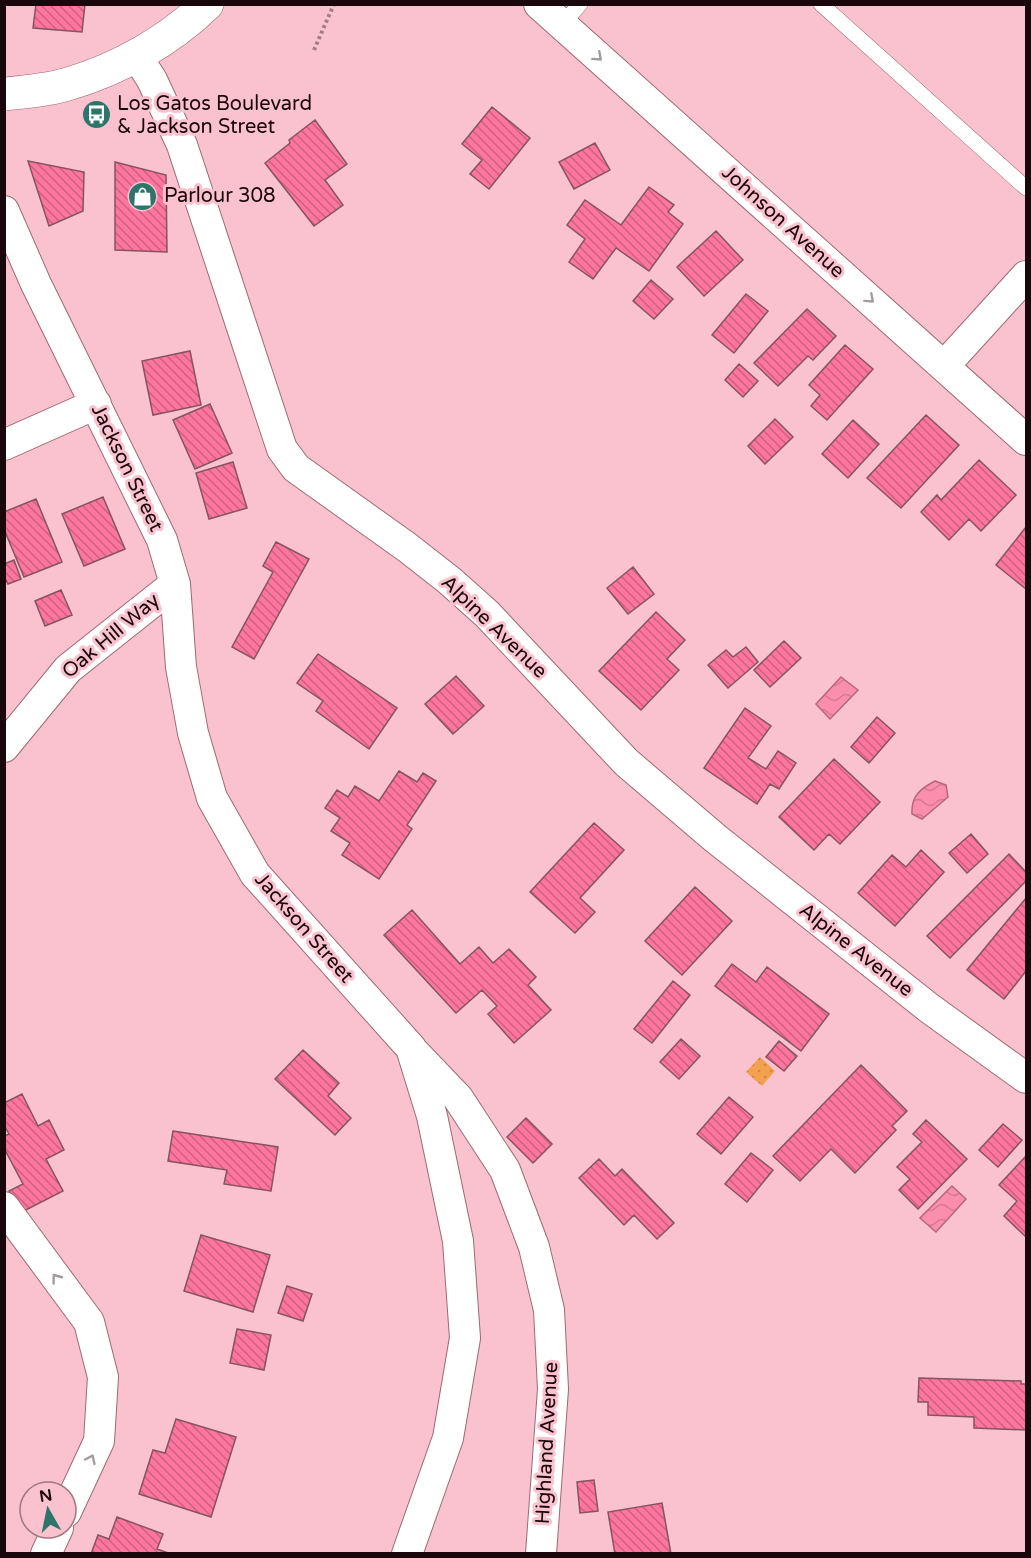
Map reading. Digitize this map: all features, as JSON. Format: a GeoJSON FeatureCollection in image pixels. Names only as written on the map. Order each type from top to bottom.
{"type":"FeatureCollection","features":[{"type":"Feature","properties":{"kind":"main road"},"geometry":{"type":"LineString","coordinates":[[4,94],[67,84],[136,55],[168,36],[207,4]]}},
{"type":"Feature","properties":{"kind":"street","name":"Johnson Avenue"},"geometry":{"type":"LineString","coordinates":[[539,4],[571,15],[1026,441]]}},
{"type":"Feature","properties":{"kind":"street","name":"Alpine Avenue"},"geometry":{"type":"LineString","coordinates":[[136,55],[152,80],[182,145],[282,449],[296,468],[450,581],[487,615],[626,762],[715,838],[929,1008],[1026,1078]]}},
{"type":"Feature","properties":{"kind":"street","name":"Jackson Street"},"geometry":{"type":"LineString","coordinates":[[4,210],[36,284],[162,540],[175,584],[181,667],[193,733],[212,798],[255,874],[411,1048],[432,1116],[458,1241],[465,1338],[448,1437],[407,1554]]}},
{"type":"Feature","properties":{"kind":"street"},"geometry":{"type":"LineString","coordinates":[[945,365],[1026,276]]}},
{"type":"Feature","properties":{"kind":"street"},"geometry":{"type":"LineString","coordinates":[[4,445],[96,404]]}},
{"type":"Feature","properties":{"kind":"street","name":"Oak Hill Way"},"geometry":{"type":"LineString","coordinates":[[4,747],[68,669],[175,584]]}},
{"type":"Feature","properties":{"kind":"street","name":"Highland Avenue"},"geometry":{"type":"LineString","coordinates":[[411,1048],[458,1098],[505,1170],[534,1247],[549,1310],[553,1389],[541,1554]]}},
{"type":"Feature","properties":{"kind":"street"},"geometry":{"type":"LineString","coordinates":[[4,1207],[89,1322],[103,1377],[99,1441],[78,1486]]}},
{"type":"Feature","properties":{"kind":"street"},"geometry":{"type":"LineString","coordinates":[[46,1554],[52,1540]]}},
{"type":"Feature","properties":{"kind":"lane"},"geometry":{"type":"LineString","coordinates":[[821,4],[1026,188]]}},
{"type":"Feature","properties":{"kind":"path"},"geometry":{"type":"LineString","coordinates":[[314,50],[334,4]]}},
{"type":"Feature","properties":{"kind":"shaded area"},"geometry":{"type":"Polygon","coordinates":[[[760,1057],[775,1071],[762,1086],[746,1072],[760,1057]]]}},
{"type":"Feature","properties":{"kind":"water"},"geometry":{"type":"Polygon","coordinates":[[[841,677],[858,690],[830,719],[816,704],[841,677]]]}},
{"type":"Feature","properties":{"kind":"water"},"geometry":{"type":"Polygon","coordinates":[[[935,781],[946,785],[948,797],[922,819],[912,814],[915,798],[925,787],[935,781]]]}},
{"type":"Feature","properties":{"kind":"water"},"geometry":{"type":"Polygon","coordinates":[[[952,1186],[966,1199],[936,1232],[920,1218],[952,1186]]]}},
{"type":"Feature","properties":{"kind":"building"},"geometry":{"type":"Polygon","coordinates":[[[36,4],[85,4],[82,32],[33,28],[36,4]]]}},
{"type":"Feature","properties":{"kind":"building"},"geometry":{"type":"Polygon","coordinates":[[[492,107],[530,138],[489,189],[470,174],[482,160],[462,144],[492,107]]]}},
{"type":"Feature","properties":{"kind":"building"},"geometry":{"type":"Polygon","coordinates":[[[315,120],[347,164],[325,180],[343,205],[314,226],[265,163],[315,120]]]}},
{"type":"Feature","properties":{"kind":"building"},"geometry":{"type":"Polygon","coordinates":[[[595,143],[610,170],[574,189],[559,162],[595,143]]]}},
{"type":"Feature","properties":{"kind":"building"},"geometry":{"type":"Polygon","coordinates":[[[28,161],[84,172],[83,211],[49,226],[28,161]]]}},
{"type":"Feature","properties":{"kind":"building"},"geometry":{"type":"Polygon","coordinates":[[[115,162],[166,175],[167,252],[115,250],[115,162]]]}},
{"type":"Feature","properties":{"kind":"building"},"geometry":{"type":"Polygon","coordinates":[[[649,187],[674,205],[668,212],[683,224],[649,271],[616,248],[593,279],[569,262],[585,239],[567,225],[585,200],[621,225],[649,187]]]}},
{"type":"Feature","properties":{"kind":"building"},"geometry":{"type":"Polygon","coordinates":[[[716,231],[743,260],[704,296],[677,267],[716,231]]]}},
{"type":"Feature","properties":{"kind":"building"},"geometry":{"type":"Polygon","coordinates":[[[651,280],[673,299],[654,319],[633,301],[651,280]]]}},
{"type":"Feature","properties":{"kind":"building"},"geometry":{"type":"Polygon","coordinates":[[[746,294],[768,311],[734,353],[712,335],[746,294]]]}},
{"type":"Feature","properties":{"kind":"building"},"geometry":{"type":"Polygon","coordinates":[[[807,309],[836,336],[813,360],[808,356],[778,386],[754,363],[807,309]]]}},
{"type":"Feature","properties":{"kind":"building"},"geometry":{"type":"Polygon","coordinates":[[[845,345],[873,369],[827,420],[811,406],[820,395],[809,385],[845,345]]]}},
{"type":"Feature","properties":{"kind":"building"},"geometry":{"type":"Polygon","coordinates":[[[190,351],[201,405],[153,415],[142,361],[190,351]]]}},
{"type":"Feature","properties":{"kind":"building"},"geometry":{"type":"Polygon","coordinates":[[[739,364],[758,381],[743,397],[725,380],[739,364]]]}},
{"type":"Feature","properties":{"kind":"building"},"geometry":{"type":"Polygon","coordinates":[[[210,404],[232,453],[195,469],[173,420],[210,404]]]}},
{"type":"Feature","properties":{"kind":"building"},"geometry":{"type":"Polygon","coordinates":[[[926,415],[959,445],[901,508],[867,478],[926,415]]]}},
{"type":"Feature","properties":{"kind":"building"},"geometry":{"type":"Polygon","coordinates":[[[775,419],[793,437],[765,464],[748,446],[775,419]]]}},
{"type":"Feature","properties":{"kind":"building"},"geometry":{"type":"Polygon","coordinates":[[[853,420],[879,444],[848,478],[822,454],[853,420]]]}},
{"type":"Feature","properties":{"kind":"building"},"geometry":{"type":"Polygon","coordinates":[[[979,460],[1016,495],[981,531],[969,519],[949,540],[921,512],[937,495],[941,500],[979,460]]]}},
{"type":"Feature","properties":{"kind":"building"},"geometry":{"type":"Polygon","coordinates":[[[233,462],[247,508],[209,519],[196,473],[233,462]]]}},
{"type":"Feature","properties":{"kind":"building"},"geometry":{"type":"Polygon","coordinates":[[[103,497],[125,549],[84,566],[62,514],[103,497]]]}},
{"type":"Feature","properties":{"kind":"building"},"geometry":{"type":"Polygon","coordinates":[[[36,499],[62,562],[24,577],[4,529],[4,512],[36,499]]]}},
{"type":"Feature","properties":{"kind":"building"},"geometry":{"type":"Polygon","coordinates":[[[1026,527],[1026,589],[996,565],[1026,527]]]}},
{"type":"Feature","properties":{"kind":"building"},"geometry":{"type":"Polygon","coordinates":[[[276,542],[309,559],[254,659],[232,647],[273,572],[263,566],[276,542]]]}},
{"type":"Feature","properties":{"kind":"building"},"geometry":{"type":"Polygon","coordinates":[[[14,560],[21,579],[8,584],[4,576],[4,564],[14,560]]]}},
{"type":"Feature","properties":{"kind":"building"},"geometry":{"type":"Polygon","coordinates":[[[633,567],[654,594],[628,614],[607,588],[633,567]]]}},
{"type":"Feature","properties":{"kind":"building"},"geometry":{"type":"Polygon","coordinates":[[[61,590],[72,615],[45,626],[35,601],[61,590]]]}},
{"type":"Feature","properties":{"kind":"building"},"geometry":{"type":"Polygon","coordinates":[[[656,612],[685,640],[667,659],[679,670],[641,710],[599,671],[656,612]]]}},
{"type":"Feature","properties":{"kind":"building"},"geometry":{"type":"Polygon","coordinates":[[[784,641],[801,658],[770,687],[754,670],[784,641]]]}},
{"type":"Feature","properties":{"kind":"building"},"geometry":{"type":"Polygon","coordinates":[[[746,647],[758,662],[728,688],[708,665],[726,650],[733,657],[746,647]]]}},
{"type":"Feature","properties":{"kind":"building"},"geometry":{"type":"Polygon","coordinates":[[[318,654],[397,708],[369,749],[316,711],[323,701],[297,683],[318,654]]]}},
{"type":"Feature","properties":{"kind":"building"},"geometry":{"type":"Polygon","coordinates":[[[456,676],[484,706],[453,734],[425,704],[456,676]]]}},
{"type":"Feature","properties":{"kind":"building"},"geometry":{"type":"Polygon","coordinates":[[[745,708],[771,726],[748,758],[766,769],[778,751],[796,763],[779,789],[770,784],[757,804],[704,768],[745,708]]]}},
{"type":"Feature","properties":{"kind":"building"},"geometry":{"type":"Polygon","coordinates":[[[877,717],[895,733],[869,763],[851,747],[877,717]]]}},
{"type":"Feature","properties":{"kind":"building"},"geometry":{"type":"Polygon","coordinates":[[[834,759],[880,802],[840,844],[829,834],[814,850],[779,817],[834,759]]]}},
{"type":"Feature","properties":{"kind":"building"},"geometry":{"type":"Polygon","coordinates":[[[399,771],[417,782],[423,773],[436,781],[407,825],[412,829],[379,879],[342,855],[350,843],[331,831],[340,818],[325,808],[337,790],[348,797],[355,786],[379,801],[399,771]]]}},
{"type":"Feature","properties":{"kind":"building"},"geometry":{"type":"Polygon","coordinates":[[[594,823],[624,850],[580,898],[595,912],[575,933],[530,892],[594,823]]]}},
{"type":"Feature","properties":{"kind":"building"},"geometry":{"type":"Polygon","coordinates":[[[971,834],[988,854],[967,873],[949,853],[971,834]]]}},
{"type":"Feature","properties":{"kind":"building"},"geometry":{"type":"Polygon","coordinates":[[[921,850],[944,872],[895,926],[858,893],[892,855],[906,867],[921,850]]]}},
{"type":"Feature","properties":{"kind":"building"},"geometry":{"type":"Polygon","coordinates":[[[1009,854],[1026,872],[1026,881],[950,958],[927,936],[1009,854]]]}},
{"type":"Feature","properties":{"kind":"building"},"geometry":{"type":"Polygon","coordinates":[[[695,887],[732,921],[682,975],[645,941],[695,887]]]}},
{"type":"Feature","properties":{"kind":"building"},"geometry":{"type":"Polygon","coordinates":[[[1026,898],[1026,971],[1004,999],[967,970],[1026,898]]]}},
{"type":"Feature","properties":{"kind":"building"},"geometry":{"type":"Polygon","coordinates":[[[412,910],[460,964],[479,947],[493,963],[509,949],[536,977],[528,985],[551,1010],[514,1043],[488,1014],[497,1006],[482,990],[456,1013],[384,935],[412,910]]]}},
{"type":"Feature","properties":{"kind":"building"},"geometry":{"type":"Polygon","coordinates":[[[732,964],[756,982],[767,967],[829,1014],[801,1051],[715,986],[732,964]]]}},
{"type":"Feature","properties":{"kind":"building"},"geometry":{"type":"Polygon","coordinates":[[[673,981],[690,995],[652,1043],[634,1029],[673,981]]]}},
{"type":"Feature","properties":{"kind":"building"},"geometry":{"type":"Polygon","coordinates":[[[681,1039],[700,1056],[679,1079],[660,1062],[681,1039]]]}},
{"type":"Feature","properties":{"kind":"building"},"geometry":{"type":"Polygon","coordinates":[[[779,1041],[797,1056],[784,1071],[766,1057],[779,1041]]]}},
{"type":"Feature","properties":{"kind":"building"},"geometry":{"type":"Polygon","coordinates":[[[303,1050],[339,1083],[328,1096],[351,1118],[335,1135],[275,1079],[303,1050]]]}},
{"type":"Feature","properties":{"kind":"building"},"geometry":{"type":"Polygon","coordinates":[[[861,1065],[907,1111],[892,1126],[896,1130],[855,1173],[831,1149],[800,1181],[773,1156],[861,1065]]]}},
{"type":"Feature","properties":{"kind":"building"},"geometry":{"type":"Polygon","coordinates":[[[22,1094],[38,1126],[49,1120],[64,1150],[46,1159],[63,1191],[20,1213],[9,1191],[23,1184],[4,1148],[4,1136],[9,1134],[4,1125],[4,1103],[22,1094]]]}},
{"type":"Feature","properties":{"kind":"building"},"geometry":{"type":"Polygon","coordinates":[[[729,1097],[753,1117],[721,1154],[697,1134],[729,1097]]]}},
{"type":"Feature","properties":{"kind":"building"},"geometry":{"type":"Polygon","coordinates":[[[526,1118],[552,1144],[533,1163],[507,1137],[526,1118]]]}},
{"type":"Feature","properties":{"kind":"building"},"geometry":{"type":"Polygon","coordinates":[[[926,1120],[967,1159],[918,1209],[899,1190],[910,1179],[897,1167],[922,1142],[913,1134],[926,1120]]]}},
{"type":"Feature","properties":{"kind":"building"},"geometry":{"type":"Polygon","coordinates":[[[1003,1124],[1022,1140],[998,1167],[979,1150],[1003,1124]]]}},
{"type":"Feature","properties":{"kind":"building"},"geometry":{"type":"Polygon","coordinates":[[[173,1131],[278,1147],[271,1191],[224,1184],[227,1170],[168,1161],[173,1131]]]}},
{"type":"Feature","properties":{"kind":"building"},"geometry":{"type":"Polygon","coordinates":[[[751,1153],[773,1170],[747,1202],[725,1184],[751,1153]]]}},
{"type":"Feature","properties":{"kind":"building"},"geometry":{"type":"Polygon","coordinates":[[[1026,1156],[1026,1237],[1004,1216],[1017,1201],[999,1185],[1026,1156]]]}},
{"type":"Feature","properties":{"kind":"building"},"geometry":{"type":"Polygon","coordinates":[[[599,1159],[615,1176],[622,1169],[674,1223],[657,1239],[634,1215],[624,1225],[579,1178],[599,1159]]]}},
{"type":"Feature","properties":{"kind":"building"},"geometry":{"type":"Polygon","coordinates":[[[201,1235],[270,1255],[253,1312],[184,1291],[201,1235]]]}},
{"type":"Feature","properties":{"kind":"building"},"geometry":{"type":"Polygon","coordinates":[[[287,1286],[312,1294],[303,1321],[278,1313],[287,1286]]]}},
{"type":"Feature","properties":{"kind":"building"},"geometry":{"type":"Polygon","coordinates":[[[237,1329],[271,1335],[264,1370],[230,1363],[237,1329]]]}},
{"type":"Feature","properties":{"kind":"building"},"geometry":{"type":"Polygon","coordinates":[[[919,1378],[1021,1381],[1021,1384],[1026,1384],[1026,1430],[974,1428],[974,1417],[928,1415],[928,1402],[918,1402],[919,1378]]]}},
{"type":"Feature","properties":{"kind":"building"},"geometry":{"type":"Polygon","coordinates":[[[176,1419],[236,1437],[211,1517],[139,1494],[153,1450],[165,1453],[176,1419]]]}},
{"type":"Feature","properties":{"kind":"building"},"geometry":{"type":"Polygon","coordinates":[[[594,1480],[598,1511],[580,1513],[577,1482],[594,1480]]]}},
{"type":"Feature","properties":{"kind":"building"},"geometry":{"type":"Polygon","coordinates":[[[662,1503],[671,1554],[615,1554],[608,1512],[662,1503]]]}},
{"type":"Feature","properties":{"kind":"building"},"geometry":{"type":"Polygon","coordinates":[[[117,1517],[163,1534],[157,1549],[171,1554],[91,1554],[98,1535],[109,1539],[117,1517]]]}},
{"type":"Feature","properties":{"kind":"place","name":"Los Gatos Boulevard & Jackson Street"},"geometry":{"type":"Point","coordinates":[96,115]}},
{"type":"Feature","properties":{"kind":"place","name":"Parlour 308"},"geometry":{"type":"Point","coordinates":[143,196]}}]}
